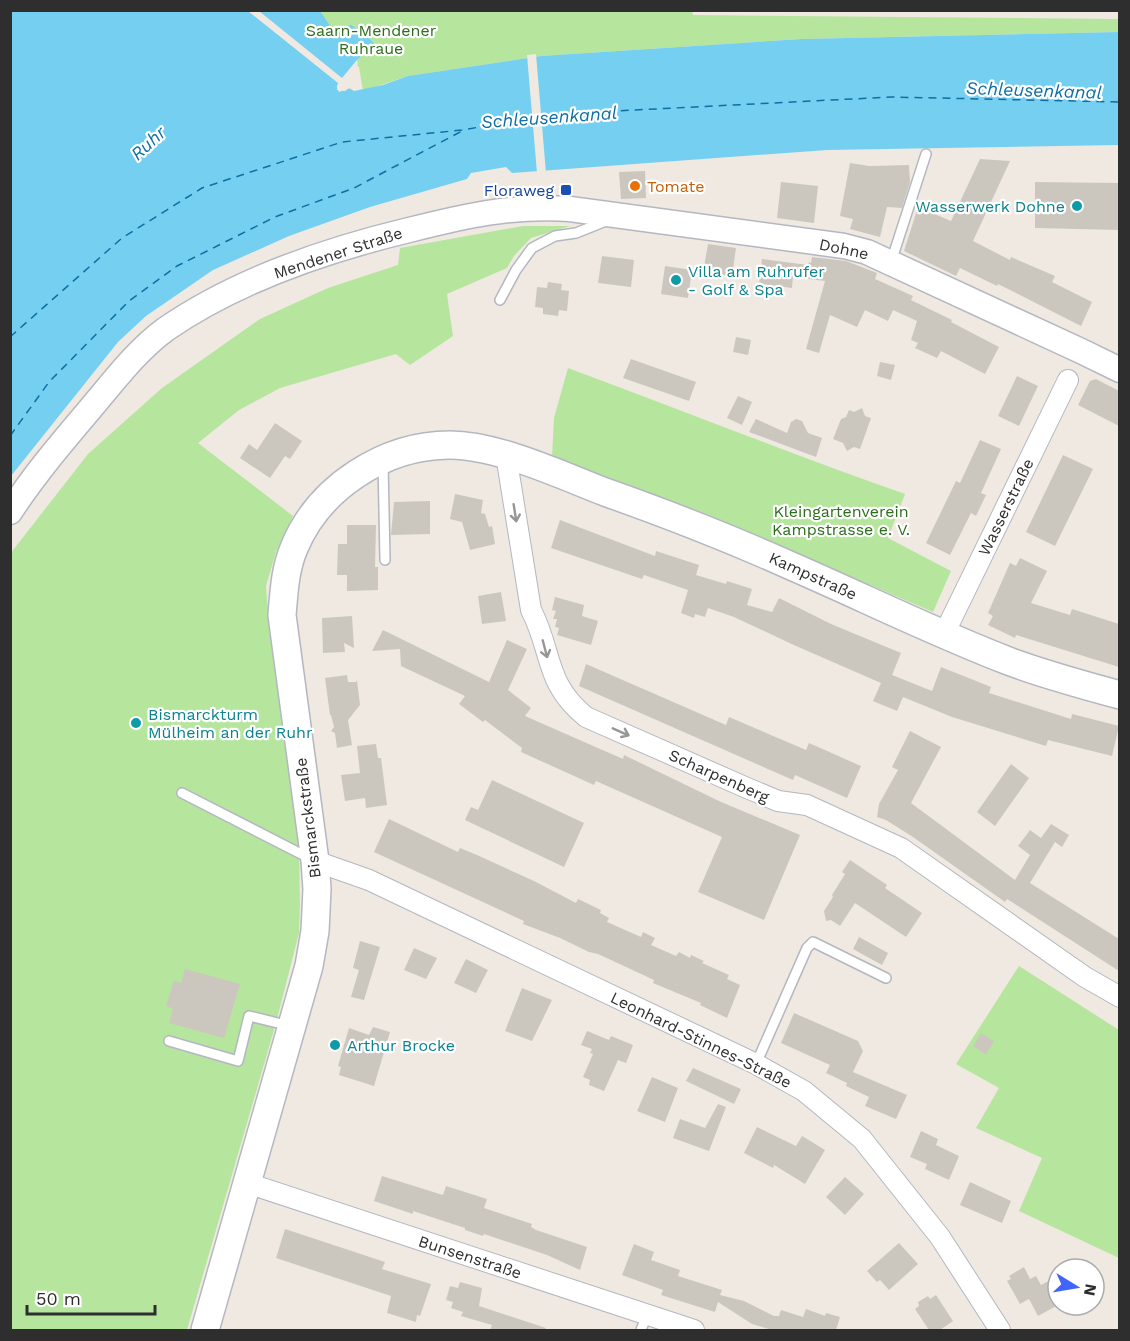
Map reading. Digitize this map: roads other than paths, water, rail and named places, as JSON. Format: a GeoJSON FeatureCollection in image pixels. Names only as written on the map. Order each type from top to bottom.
{"type":"FeatureCollection","features":[{"type":"Feature","properties":{"kind":"main road","name":"Bismarckstraße"},"geometry":{"type":"LineString","coordinates":[[205,1330],[293,1027],[309,966],[315,931],[317,889],[315,861],[282,615],[285,579],[294,547],[314,513],[338,486],[369,465],[427,447],[450,445],[473,446],[506,455]]}},
{"type":"Feature","properties":{"kind":"main road","name":"Kampstraße"},"geometry":{"type":"LineString","coordinates":[[506,455],[786,563],[1011,662],[1119,695]]}},
{"type":"Feature","properties":{"kind":"street","name":"Dohne"},"geometry":{"type":"LineString","coordinates":[[545,208],[620,215],[844,246],[867,252],[1119,370]]}},
{"type":"Feature","properties":{"kind":"street","name":"Mendener Straße"},"geometry":{"type":"LineString","coordinates":[[10,512],[54,452],[129,363],[165,330],[219,299],[284,268],[363,241],[465,216],[505,209],[545,208]]}},
{"type":"Feature","properties":{"kind":"street","name":"Wasserstraße"},"geometry":{"type":"LineString","coordinates":[[944,634],[1068,380]]}},
{"type":"Feature","properties":{"kind":"street","name":"Scharpenberg"},"geometry":{"type":"LineString","coordinates":[[506,455],[531,610],[538,623],[549,665],[570,704],[586,717],[778,801],[807,805],[901,848],[1085,977],[1119,997]]}},
{"type":"Feature","properties":{"kind":"street","name":"Leonhard-Stinnes-Straße"},"geometry":{"type":"LineString","coordinates":[[315,861],[369,880],[756,1064],[804,1091],[862,1139],[940,1237],[1000,1330]]}},
{"type":"Feature","properties":{"kind":"street","name":"Bunsenstraße"},"geometry":{"type":"LineString","coordinates":[[247,1183],[644,1323],[694,1330]]}},
{"type":"Feature","properties":{"kind":"lane"},"geometry":{"type":"LineString","coordinates":[[891,262],[926,154]]}},
{"type":"Feature","properties":{"kind":"lane"},"geometry":{"type":"LineString","coordinates":[[500,300],[516,270],[532,248],[555,236],[576,233],[620,215]]}},
{"type":"Feature","properties":{"kind":"lane"},"geometry":{"type":"LineString","coordinates":[[383,460],[385,561]]}},
{"type":"Feature","properties":{"kind":"lane"},"geometry":{"type":"LineString","coordinates":[[182,793],[315,861]]}},
{"type":"Feature","properties":{"kind":"lane"},"geometry":{"type":"LineString","coordinates":[[756,1064],[807,948],[813,942],[886,978]]}},
{"type":"Feature","properties":{"kind":"lane"},"geometry":{"type":"LineString","coordinates":[[169,1041],[238,1061],[249,1016],[293,1027]]}},
{"type":"Feature","properties":{"kind":"water"},"geometry":{"type":"Polygon","coordinates":[[[11,11],[320,11],[333,30],[351,25],[367,35],[374,44],[357,60],[337,86],[337,90],[345,91],[349,88],[354,91],[383,85],[408,76],[541,56],[802,39],[1119,32],[1119,145],[827,150],[512,173],[506,167],[471,173],[467,179],[370,207],[289,236],[213,270],[146,316],[118,342],[11,476],[11,11]]]}},
{"type":"Feature","properties":{"kind":"place","name":"Tomate"},"geometry":{"type":"Point","coordinates":[635,186]}},
{"type":"Feature","properties":{"kind":"place","name":"Floraweg"},"geometry":{"type":"Point","coordinates":[566,190]}},
{"type":"Feature","properties":{"kind":"place","name":"Wasserwerk Dohne"},"geometry":{"type":"Point","coordinates":[1077,206]}},
{"type":"Feature","properties":{"kind":"place","name":"Villa am Ruhrufer - Golf & Spa"},"geometry":{"type":"Point","coordinates":[676,280]}},
{"type":"Feature","properties":{"kind":"place","name":"Bismarckturm Mülheim an der Ruhr"},"geometry":{"type":"Point","coordinates":[136,723]}},
{"type":"Feature","properties":{"kind":"place","name":"Arthur Brocke"},"geometry":{"type":"Point","coordinates":[335,1045]}},
{"type":"Feature","properties":{"kind":"park label","name":"Saarn-Mendener Ruhraue"},"geometry":{"type":"Point","coordinates":[371,39]}},
{"type":"Feature","properties":{"kind":"park label","name":"Kleingartenverein Kampstrasse e. V."},"geometry":{"type":"Point","coordinates":[841,520]}},
{"type":"Feature","properties":{"kind":"water label","name":"Schleusenkanal"},"geometry":{"type":"Point","coordinates":[1034,90]}},
{"type":"Feature","properties":{"kind":"water label","name":"Schleusenkanal"},"geometry":{"type":"Point","coordinates":[549,117]}},
{"type":"Feature","properties":{"kind":"water label","name":"Ruhr"},"geometry":{"type":"Point","coordinates":[148,143]}}]}
